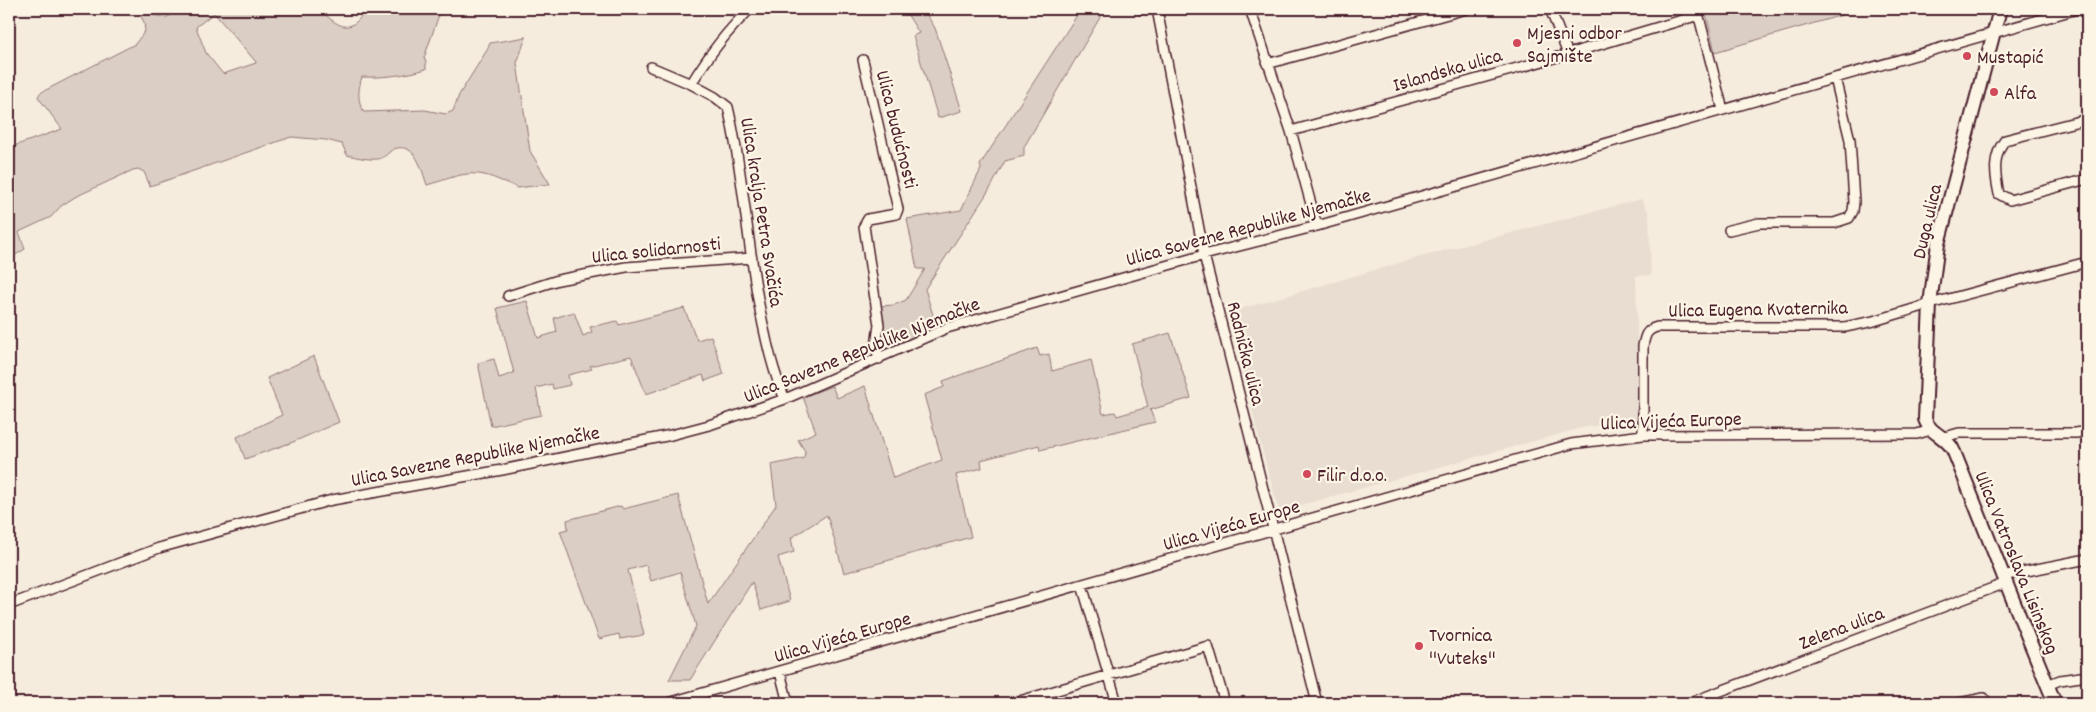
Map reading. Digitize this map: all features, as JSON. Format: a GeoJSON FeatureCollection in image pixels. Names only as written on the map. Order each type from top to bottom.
{"type":"FeatureCollection","features":[{"type":"Feature","properties":{"kind":"main road","name":"Duga ulica"},"geometry":{"type":"LineString","coordinates":[[1930,430],[1927,425],[1925,412],[1930,304],[1938,244],[2000,9]]}},
{"type":"Feature","properties":{"kind":"main road"},"geometry":{"type":"LineString","coordinates":[[1930,430],[1944,437]]}},
{"type":"Feature","properties":{"kind":"main road","name":"Ulica Vatroslava Lisinskog"},"geometry":{"type":"LineString","coordinates":[[1944,437],[1953,450],[2055,703]]}},
{"type":"Feature","properties":{"kind":"street"},"geometry":{"type":"LineString","coordinates":[[691,84],[732,25],[750,9]]}},
{"type":"Feature","properties":{"kind":"street","name":"Radnička ulica"},"geometry":{"type":"LineString","coordinates":[[1157,9],[1204,255],[1316,703]]}},
{"type":"Feature","properties":{"kind":"street"},"geometry":{"type":"LineString","coordinates":[[1250,9],[1291,131],[1317,226]]}},
{"type":"Feature","properties":{"kind":"street"},"geometry":{"type":"LineString","coordinates":[[1267,64],[1466,9]]}},
{"type":"Feature","properties":{"kind":"street"},"geometry":{"type":"LineString","coordinates":[[1550,9],[1568,54]]}},
{"type":"Feature","properties":{"kind":"street","name":"Ulica Savezne Republike Njemačke"},"geometry":{"type":"LineString","coordinates":[[9,605],[158,548],[332,500],[502,470],[671,435],[709,425],[785,399],[947,328],[1204,255],[1317,226],[2077,9]]}},
{"type":"Feature","properties":{"kind":"street"},"geometry":{"type":"LineString","coordinates":[[1698,12],[1723,110]]}},
{"type":"Feature","properties":{"kind":"street","name":"Islandska ulica"},"geometry":{"type":"LineString","coordinates":[[1291,131],[1568,54],[1698,12]]}},
{"type":"Feature","properties":{"kind":"street","name":"Ulica budućnosti"},"geometry":{"type":"LineString","coordinates":[[863,60],[898,209],[896,214],[868,219],[864,226],[879,325],[876,346],[879,359]]}},
{"type":"Feature","properties":{"kind":"street","name":"Ulica kralja Petra Svačića"},"geometry":{"type":"LineString","coordinates":[[651,67],[691,84],[715,97],[728,107],[768,351],[785,399]]}},
{"type":"Feature","properties":{"kind":"street"},"geometry":{"type":"LineString","coordinates":[[1729,230],[1759,223],[1834,223],[1848,218],[1853,211],[1850,140],[1835,78]]}},
{"type":"Feature","properties":{"kind":"street"},"geometry":{"type":"LineString","coordinates":[[2087,119],[2005,140],[1996,159],[1995,174],[1998,194],[2010,200],[2087,179]]}},
{"type":"Feature","properties":{"kind":"street","name":"Ulica solidarnosti"},"geometry":{"type":"LineString","coordinates":[[508,296],[571,277],[619,268],[752,258]]}},
{"type":"Feature","properties":{"kind":"street","name":"Ulica Eugena Kvaternika"},"geometry":{"type":"LineString","coordinates":[[1643,435],[1643,346],[1645,335],[1650,329],[1657,326],[1845,327],[1874,321],[2087,262]]}},
{"type":"Feature","properties":{"kind":"street","name":"Ulica Vijeća Europe"},"geometry":{"type":"LineString","coordinates":[[668,703],[1554,448],[1589,440],[1643,435],[1917,434],[1930,430]]}},
{"type":"Feature","properties":{"kind":"street"},"geometry":{"type":"LineString","coordinates":[[1944,437],[1959,433],[2076,433],[2087,431]]}},
{"type":"Feature","properties":{"kind":"street","name":"Zelena ulica"},"geometry":{"type":"LineString","coordinates":[[1688,703],[2004,580],[2087,559]]}},
{"type":"Feature","properties":{"kind":"street"},"geometry":{"type":"LineString","coordinates":[[1082,585],[1117,703]]}},
{"type":"Feature","properties":{"kind":"street"},"geometry":{"type":"LineString","coordinates":[[1013,703],[1208,646],[1225,703]]}},
{"type":"Feature","properties":{"kind":"street"},"geometry":{"type":"LineString","coordinates":[[780,672],[788,703]]}},
{"type":"Feature","properties":{"kind":"street"},"geometry":{"type":"LineString","coordinates":[[2047,686],[2060,680],[2087,676]]}},
{"type":"Feature","properties":{"kind":"street"},"geometry":{"type":"LineString","coordinates":[[1960,703],[1984,698],[1986,703]]}},
{"type":"Feature","properties":{"kind":"shaded area"},"geometry":{"type":"Polygon","coordinates":[[[143,9],[157,16],[165,17],[173,14],[177,9],[266,9],[280,14],[296,9],[319,9],[338,24],[349,26],[359,19],[366,9],[441,9],[424,58],[426,69],[394,76],[362,77],[359,95],[360,104],[364,112],[425,110],[446,114],[453,111],[459,95],[490,43],[526,37],[517,63],[530,151],[550,184],[517,188],[489,176],[471,174],[455,176],[427,185],[417,159],[408,149],[394,149],[380,158],[366,159],[347,155],[342,144],[326,140],[291,137],[150,186],[144,172],[138,169],[133,170],[75,197],[61,206],[51,217],[19,232],[25,249],[9,259],[9,144],[11,147],[62,129],[38,97],[40,93],[135,44],[145,31],[144,22],[140,15],[143,9]],[[214,13],[196,27],[206,53],[223,74],[256,62],[214,13]]]}},
{"type":"Feature","properties":{"kind":"shaded area"},"geometry":{"type":"Polygon","coordinates":[[[904,9],[923,9],[935,28],[962,111],[938,118],[913,36],[919,33],[904,9]]]}},
{"type":"Feature","properties":{"kind":"shaded area"},"geometry":{"type":"Polygon","coordinates":[[[1081,9],[1105,9],[1024,147],[1024,156],[1005,161],[991,187],[925,289],[937,328],[882,349],[879,347],[879,306],[894,305],[906,300],[925,269],[917,269],[907,219],[961,210],[981,169],[980,165],[1081,9]]]}},
{"type":"Feature","properties":{"kind":"shaded area"},"geometry":{"type":"Polygon","coordinates":[[[1705,9],[1863,9],[1715,52],[1705,9]]]}},
{"type":"Feature","properties":{"kind":"shaded area","name":"Filir d.o.o."},"geometry":{"type":"Polygon","coordinates":[[[1641,199],[1649,213],[1651,275],[1636,276],[1639,423],[1585,427],[1279,511],[1257,431],[1230,312],[1416,258],[1641,199]]]}},
{"type":"Feature","properties":{"kind":"shaded area"},"geometry":{"type":"Polygon","coordinates":[[[527,301],[538,338],[557,332],[554,318],[574,312],[583,336],[592,332],[590,327],[617,321],[619,325],[684,308],[697,340],[711,336],[724,374],[705,381],[703,375],[646,394],[631,356],[590,366],[592,369],[568,375],[570,385],[553,389],[552,384],[536,388],[541,415],[491,426],[478,363],[494,359],[499,378],[514,373],[497,308],[527,301]]]}},
{"type":"Feature","properties":{"kind":"shaded area"},"geometry":{"type":"Polygon","coordinates":[[[1170,333],[1191,398],[1150,410],[1155,422],[1040,450],[1039,445],[981,460],[982,468],[956,475],[971,537],[844,573],[827,515],[791,538],[794,552],[778,557],[790,601],[761,610],[752,582],[690,680],[669,680],[696,626],[680,572],[651,581],[646,565],[628,570],[644,635],[620,639],[619,634],[599,639],[560,531],[568,529],[567,520],[621,506],[623,509],[678,495],[708,604],[776,505],[771,465],[804,458],[805,451],[798,440],[816,432],[803,397],[832,386],[837,398],[865,386],[893,478],[942,460],[924,395],[944,387],[943,381],[1037,348],[1040,356],[1049,354],[1052,371],[1091,360],[1103,414],[1115,412],[1117,416],[1148,407],[1132,344],[1170,333]]]}},
{"type":"Feature","properties":{"kind":"shaded area"},"geometry":{"type":"Polygon","coordinates":[[[314,356],[339,422],[293,442],[245,459],[237,437],[282,415],[267,378],[314,356]]]}},
{"type":"Feature","properties":{"kind":"place","name":"Mjesni odbor Sajmište"},"geometry":{"type":"Point","coordinates":[1517,43]}},
{"type":"Feature","properties":{"kind":"place","name":"Mustapić"},"geometry":{"type":"Point","coordinates":[1967,56]}},
{"type":"Feature","properties":{"kind":"place","name":"Alfa"},"geometry":{"type":"Point","coordinates":[1994,92]}},
{"type":"Feature","properties":{"kind":"place","name":"Filir d.o.o."},"geometry":{"type":"Point","coordinates":[1307,474]}},
{"type":"Feature","properties":{"kind":"place","name":"Tvornica ''Vuteks''"},"geometry":{"type":"Point","coordinates":[1419,646]}}]}
